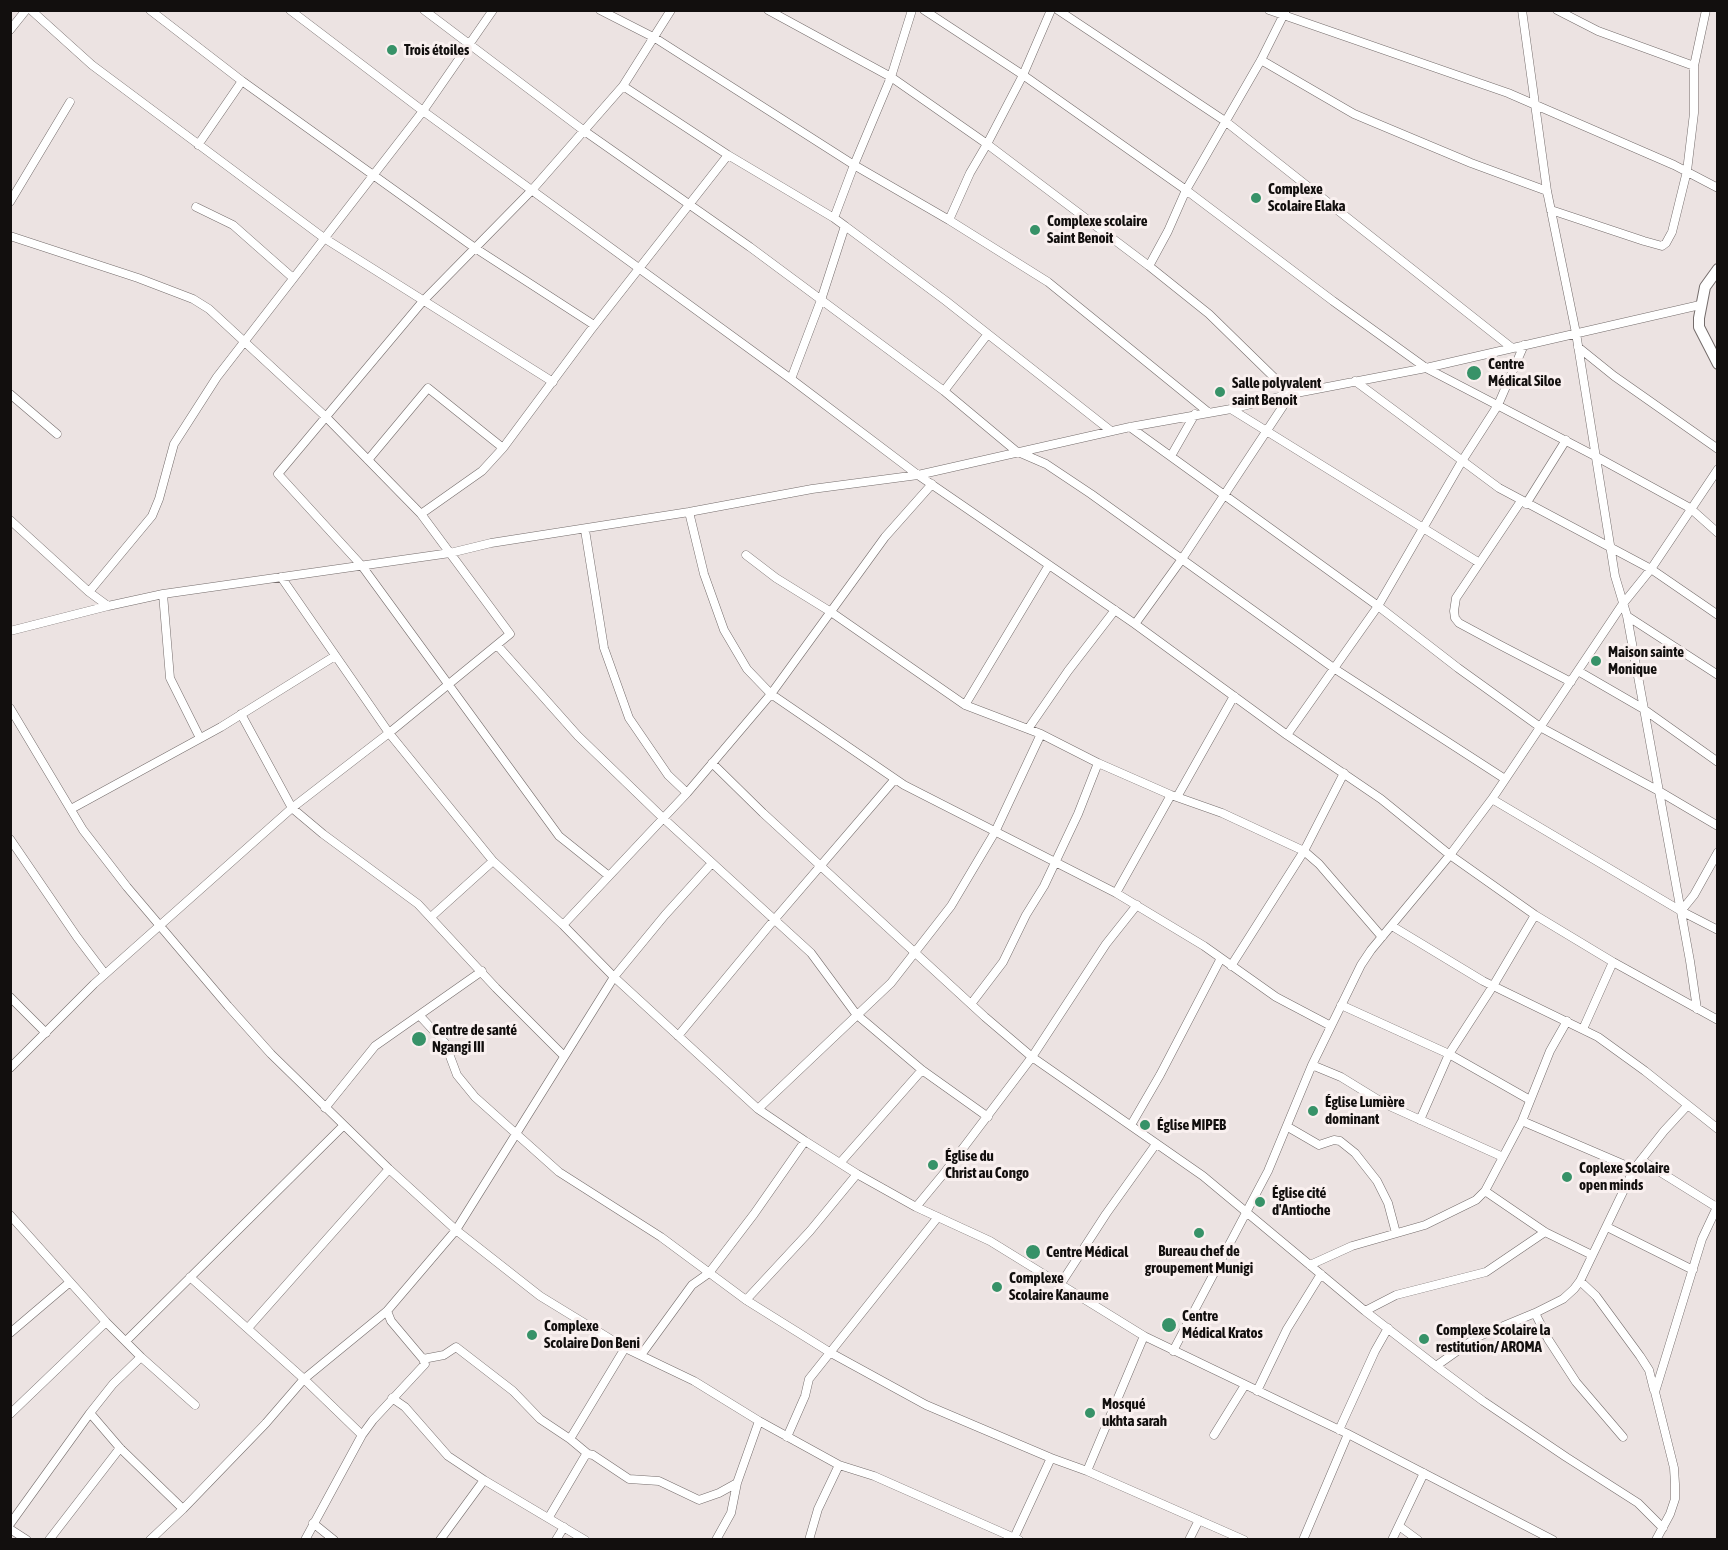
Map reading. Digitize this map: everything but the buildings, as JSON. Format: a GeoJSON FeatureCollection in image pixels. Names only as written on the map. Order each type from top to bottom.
{"type":"FeatureCollection","features":[{"type":"Feature","properties":{"kind":"main road"},"geometry":{"type":"LineString","coordinates":[[1718,269],[1705,287],[1700,305],[1699,327],[1718,364]]}},
{"type":"Feature","properties":{"kind":"street"},"geometry":{"type":"LineString","coordinates":[[10,30],[26,10]]}},
{"type":"Feature","properties":{"kind":"street"},"geometry":{"type":"LineString","coordinates":[[31,10],[92,65],[324,238],[553,382]]}},
{"type":"Feature","properties":{"kind":"street"},"geometry":{"type":"LineString","coordinates":[[150,10],[242,81],[475,248],[594,325]]}},
{"type":"Feature","properties":{"kind":"street"},"geometry":{"type":"LineString","coordinates":[[290,10],[423,111],[791,379],[918,475],[1115,610],[1287,735],[1381,799],[1450,855],[1535,915],[1613,962],[1718,1020]]}},
{"type":"Feature","properties":{"kind":"street"},"geometry":{"type":"LineString","coordinates":[[423,10],[583,130],[690,205],[944,391],[1016,451],[1046,464],[1335,669],[1505,779]]}},
{"type":"Feature","properties":{"kind":"street"},"geometry":{"type":"LineString","coordinates":[[89,592],[152,516],[174,444],[217,377],[423,111],[493,10]]}},
{"type":"Feature","properties":{"kind":"street"},"geometry":{"type":"LineString","coordinates":[[600,10],[655,38],[854,165],[949,220],[1048,282],[1208,412]]}},
{"type":"Feature","properties":{"kind":"street"},"geometry":{"type":"LineString","coordinates":[[609,876],[559,836],[362,566],[278,474],[423,301],[532,190],[623,86],[671,10]]}},
{"type":"Feature","properties":{"kind":"street"},"geometry":{"type":"LineString","coordinates":[[768,10],[780,13],[891,77],[987,144],[1209,314],[1291,394]]}},
{"type":"Feature","properties":{"kind":"street"},"geometry":{"type":"LineString","coordinates":[[834,218],[891,77],[912,10]]}},
{"type":"Feature","properties":{"kind":"street"},"geometry":{"type":"LineString","coordinates":[[924,10],[1023,75],[1186,190],[1426,368],[1566,440],[1690,508],[1718,533]]}},
{"type":"Feature","properties":{"kind":"street"},"geometry":{"type":"LineString","coordinates":[[949,220],[970,173],[1023,75],[1051,10]]}},
{"type":"Feature","properties":{"kind":"street"},"geometry":{"type":"LineString","coordinates":[[1058,10],[1225,121],[1512,348]]}},
{"type":"Feature","properties":{"kind":"street"},"geometry":{"type":"LineString","coordinates":[[1269,10],[1284,13],[1508,93],[1687,171],[1718,188]]}},
{"type":"Feature","properties":{"kind":"street"},"geometry":{"type":"LineString","coordinates":[[1522,10],[1547,191],[1576,333],[1610,547],[1622,605],[1627,616],[1697,1009]]}},
{"type":"Feature","properties":{"kind":"street"},"geometry":{"type":"LineString","coordinates":[[1557,10],[1598,31],[1694,66]]}},
{"type":"Feature","properties":{"kind":"street"},"geometry":{"type":"LineString","coordinates":[[1551,210],[1662,246],[1672,232],[1687,171],[1694,112],[1694,66],[1706,10]]}},
{"type":"Feature","properties":{"kind":"street"},"geometry":{"type":"LineString","coordinates":[[1149,266],[1186,190],[1261,60],[1284,13]]}},
{"type":"Feature","properties":{"kind":"street"},"geometry":{"type":"LineString","coordinates":[[1261,60],[1354,114],[1460,159],[1547,191]]}},
{"type":"Feature","properties":{"kind":"street"},"geometry":{"type":"LineString","coordinates":[[198,145],[242,81]]}},
{"type":"Feature","properties":{"kind":"street"},"geometry":{"type":"LineString","coordinates":[[623,86],[728,155],[834,218],[1112,431]]}},
{"type":"Feature","properties":{"kind":"street"},"geometry":{"type":"LineString","coordinates":[[10,202],[70,102]]}},
{"type":"Feature","properties":{"kind":"street"},"geometry":{"type":"LineString","coordinates":[[421,514],[482,471],[503,448],[594,325],[728,155]]}},
{"type":"Feature","properties":{"kind":"street"},"geometry":{"type":"LineString","coordinates":[[196,207],[233,225],[293,278]]}},
{"type":"Feature","properties":{"kind":"street"},"geometry":{"type":"LineString","coordinates":[[791,379],[821,300],[845,226]]}},
{"type":"Feature","properties":{"kind":"street"},"geometry":{"type":"LineString","coordinates":[[10,236],[138,278],[193,299],[209,309],[326,417],[421,514],[510,631],[509,636],[292,808],[105,974],[10,1068]]}},
{"type":"Feature","properties":{"kind":"street"},"geometry":{"type":"LineString","coordinates":[[10,631],[163,594],[450,553],[491,543],[585,530],[812,489],[918,475],[1016,451],[1426,368],[1700,305]]}},
{"type":"Feature","properties":{"kind":"street"},"geometry":{"type":"LineString","coordinates":[[944,391],[987,335]]}},
{"type":"Feature","properties":{"kind":"street"},"geometry":{"type":"LineString","coordinates":[[1287,735],[1378,606],[1462,461],[1498,405],[1524,345]]}},
{"type":"Feature","properties":{"kind":"street"},"geometry":{"type":"LineString","coordinates":[[1578,347],[1614,376],[1718,449]]}},
{"type":"Feature","properties":{"kind":"street"},"geometry":{"type":"LineString","coordinates":[[1355,381],[1499,488],[1651,569],[1718,615]]}},
{"type":"Feature","properties":{"kind":"street"},"geometry":{"type":"LineString","coordinates":[[368,460],[428,388],[503,448]]}},
{"type":"Feature","properties":{"kind":"street"},"geometry":{"type":"LineString","coordinates":[[10,394],[57,434]]}},
{"type":"Feature","properties":{"kind":"street"},"geometry":{"type":"LineString","coordinates":[[1135,624],[1182,559],[1225,495],[1265,429],[1291,394]]}},
{"type":"Feature","properties":{"kind":"street"},"geometry":{"type":"LineString","coordinates":[[1231,409],[1478,562]]}},
{"type":"Feature","properties":{"kind":"street"},"geometry":{"type":"LineString","coordinates":[[1171,456],[1195,414]]}},
{"type":"Feature","properties":{"kind":"street"},"geometry":{"type":"LineString","coordinates":[[1130,427],[1378,606],[1458,668],[1540,727],[1657,790],[1718,826]]}},
{"type":"Feature","properties":{"kind":"street"},"geometry":{"type":"LineString","coordinates":[[1566,440],[1478,562],[1456,598],[1454,611],[1459,622],[1570,682]]}},
{"type":"Feature","properties":{"kind":"street"},"geometry":{"type":"LineString","coordinates":[[1173,1350],[1268,1172],[1312,1065],[1361,965],[1492,799],[1622,605],[1651,569],[1718,469]]}},
{"type":"Feature","properties":{"kind":"street"},"geometry":{"type":"LineString","coordinates":[[563,925],[687,793],[771,693],[885,537],[932,484]]}},
{"type":"Feature","properties":{"kind":"street"},"geometry":{"type":"LineString","coordinates":[[689,512],[704,574],[724,630],[747,669],[771,693],[894,779],[1116,893],[1204,945],[1276,997],[1331,1026]]}},
{"type":"Feature","properties":{"kind":"street"},"geometry":{"type":"LineString","coordinates":[[10,520],[89,592],[108,606]]}},
{"type":"Feature","properties":{"kind":"street"},"geometry":{"type":"LineString","coordinates":[[585,530],[604,648],[628,718],[669,775],[687,793]]}},
{"type":"Feature","properties":{"kind":"street"},"geometry":{"type":"LineString","coordinates":[[746,555],[776,578],[831,612],[966,705],[1041,734],[1098,763],[1174,796],[1222,813],[1304,851],[1319,864],[1382,937]]}},
{"type":"Feature","properties":{"kind":"street"},"geometry":{"type":"LineString","coordinates":[[966,705],[1049,565]]}},
{"type":"Feature","properties":{"kind":"street"},"geometry":{"type":"LineString","coordinates":[[281,577],[389,733],[493,861],[563,925],[614,977],[758,1109],[857,1174],[916,1207],[990,1241],[1144,1336],[1348,1434],[1553,1539]]}},
{"type":"Feature","properties":{"kind":"street"},"geometry":{"type":"LineString","coordinates":[[163,594],[170,678],[200,738]]}},
{"type":"Feature","properties":{"kind":"street"},"geometry":{"type":"LineString","coordinates":[[1028,729],[1068,671],[1115,610]]}},
{"type":"Feature","properties":{"kind":"street"},"geometry":{"type":"LineString","coordinates":[[1627,616],[1718,675]]}},
{"type":"Feature","properties":{"kind":"street"},"geometry":{"type":"LineString","coordinates":[[497,645],[578,736],[663,818],[811,953],[856,1014],[922,1070],[988,1117]]}},
{"type":"Feature","properties":{"kind":"street"},"geometry":{"type":"LineString","coordinates":[[71,810],[242,714],[336,656]]}},
{"type":"Feature","properties":{"kind":"street"},"geometry":{"type":"LineString","coordinates":[[1578,671],[1642,708],[1718,762]]}},
{"type":"Feature","properties":{"kind":"street"},"geometry":{"type":"LineString","coordinates":[[1116,893],[1234,696]]}},
{"type":"Feature","properties":{"kind":"street"},"geometry":{"type":"LineString","coordinates":[[10,708],[83,830],[159,925],[271,1054],[389,1169],[456,1230],[540,1296],[626,1348],[694,1381],[759,1421],[839,1465],[874,1476],[1015,1539],[1051,1458]]}},
{"type":"Feature","properties":{"kind":"street"},"geometry":{"type":"LineString","coordinates":[[242,714],[292,808],[323,834],[413,899],[564,1056]]}},
{"type":"Feature","properties":{"kind":"street"},"geometry":{"type":"LineString","coordinates":[[758,1109],[887,987],[951,906],[994,832],[1041,734]]}},
{"type":"Feature","properties":{"kind":"street"},"geometry":{"type":"LineString","coordinates":[[712,763],[763,813],[1032,1057],[1203,1176],[1365,1311],[1436,1366],[1547,1445],[1638,1503],[1663,1528]]}},
{"type":"Feature","properties":{"kind":"street"},"geometry":{"type":"LineString","coordinates":[[971,1004],[1003,962],[1055,863],[1098,763]]}},
{"type":"Feature","properties":{"kind":"street"},"geometry":{"type":"LineString","coordinates":[[1231,966],[1304,851],[1344,773]]}},
{"type":"Feature","properties":{"kind":"street"},"geometry":{"type":"LineString","coordinates":[[678,1036],[894,779]]}},
{"type":"Feature","properties":{"kind":"street"},"geometry":{"type":"LineString","coordinates":[[1492,799],[1681,911],[1718,930]]}},
{"type":"Feature","properties":{"kind":"street"},"geometry":{"type":"LineString","coordinates":[[10,839],[105,974]]}},
{"type":"Feature","properties":{"kind":"street"},"geometry":{"type":"LineString","coordinates":[[1681,911],[1695,895],[1718,852]]}},
{"type":"Feature","properties":{"kind":"street"},"geometry":{"type":"LineString","coordinates":[[431,917],[493,861]]}},
{"type":"Feature","properties":{"kind":"street"},"geometry":{"type":"LineString","coordinates":[[150,1539],[183,1509],[266,1423],[304,1379],[387,1311],[456,1230],[614,977],[712,863]]}},
{"type":"Feature","properties":{"kind":"street"},"geometry":{"type":"LineString","coordinates":[[916,1207],[988,1117],[1032,1057],[1106,944],[1137,905]]}},
{"type":"Feature","properties":{"kind":"street"},"geometry":{"type":"LineString","coordinates":[[1420,1120],[1449,1054],[1535,915]]}},
{"type":"Feature","properties":{"kind":"street"},"geometry":{"type":"LineString","coordinates":[[1392,926],[1493,986],[1598,1037],[1718,1129]]}},
{"type":"Feature","properties":{"kind":"street"},"geometry":{"type":"LineString","coordinates":[[1131,1125],[1160,1075],[1221,958]]}},
{"type":"Feature","properties":{"kind":"street"},"geometry":{"type":"LineString","coordinates":[[1583,1029],[1613,962]]}},
{"type":"Feature","properties":{"kind":"street"},"geometry":{"type":"LineString","coordinates":[[325,1108],[375,1046],[482,972]]}},
{"type":"Feature","properties":{"kind":"street"},"geometry":{"type":"LineString","coordinates":[[10,997],[46,1033]]}},
{"type":"Feature","properties":{"kind":"street"},"geometry":{"type":"LineString","coordinates":[[1341,1005],[1449,1054],[1530,1100]]}},
{"type":"Feature","properties":{"kind":"street"},"geometry":{"type":"LineString","coordinates":[[420,1016],[445,1043],[460,1080],[475,1097],[559,1172],[661,1237],[746,1300],[831,1353],[926,1405],[1244,1539]]}},
{"type":"Feature","properties":{"kind":"street"},"geometry":{"type":"LineString","coordinates":[[1310,1265],[1352,1246],[1425,1225],[1476,1200],[1485,1191],[1522,1121],[1550,1051],[1567,1021]]}},
{"type":"Feature","properties":{"kind":"street"},"geometry":{"type":"LineString","coordinates":[[1312,1065],[1341,1077],[1385,1104],[1503,1157]]}},
{"type":"Feature","properties":{"kind":"street"},"geometry":{"type":"LineString","coordinates":[[840,1163],[922,1070]]}},
{"type":"Feature","properties":{"kind":"street"},"geometry":{"type":"LineString","coordinates":[[1436,1366],[1476,1337],[1563,1299],[1580,1281],[1634,1169],[1687,1106]]}},
{"type":"Feature","properties":{"kind":"street"},"geometry":{"type":"LineString","coordinates":[[1522,1121],[1634,1169]]}},
{"type":"Feature","properties":{"kind":"street"},"geometry":{"type":"LineString","coordinates":[[126,1341],[344,1126]]}},
{"type":"Feature","properties":{"kind":"street"},"geometry":{"type":"LineString","coordinates":[[1288,1127],[1316,1144],[1340,1141],[1355,1153],[1377,1181],[1388,1203],[1396,1233]]}},
{"type":"Feature","properties":{"kind":"street"},"geometry":{"type":"LineString","coordinates":[[641,1355],[692,1285],[709,1273],[805,1141]]}},
{"type":"Feature","properties":{"kind":"street"},"geometry":{"type":"LineString","coordinates":[[1060,1285],[1106,1214],[1156,1144]]}},
{"type":"Feature","properties":{"kind":"street"},"geometry":{"type":"LineString","coordinates":[[1641,1160],[1717,1206],[1702,1239],[1655,1392]]}},
{"type":"Feature","properties":{"kind":"street"},"geometry":{"type":"LineString","coordinates":[[248,1328],[389,1169]]}},
{"type":"Feature","properties":{"kind":"street"},"geometry":{"type":"LineString","coordinates":[[746,1300],[857,1174]]}},
{"type":"Feature","properties":{"kind":"street"},"geometry":{"type":"LineString","coordinates":[[1485,1191],[1545,1232],[1592,1255]]}},
{"type":"Feature","properties":{"kind":"street"},"geometry":{"type":"LineString","coordinates":[[10,1215],[106,1322],[195,1405]]}},
{"type":"Feature","properties":{"kind":"street"},"geometry":{"type":"LineString","coordinates":[[787,1437],[805,1396],[809,1379],[938,1217]]}},
{"type":"Feature","properties":{"kind":"street"},"geometry":{"type":"LineString","coordinates":[[1606,1227],[1693,1270]]}},
{"type":"Feature","properties":{"kind":"street"},"geometry":{"type":"LineString","coordinates":[[1365,1311],[1396,1295],[1486,1272],[1545,1232]]}},
{"type":"Feature","properties":{"kind":"street"},"geometry":{"type":"LineString","coordinates":[[1257,1391],[1287,1329],[1320,1274]]}},
{"type":"Feature","properties":{"kind":"street"},"geometry":{"type":"LineString","coordinates":[[190,1277],[304,1379],[362,1435]]}},
{"type":"Feature","properties":{"kind":"street"},"geometry":{"type":"LineString","coordinates":[[1580,1281],[1596,1296],[1640,1356],[1648,1370],[1655,1392],[1674,1468],[1675,1484],[1675,1499],[1670,1514],[1656,1539]]}},
{"type":"Feature","properties":{"kind":"street"},"geometry":{"type":"LineString","coordinates":[[10,1333],[70,1282]]}},
{"type":"Feature","properties":{"kind":"street"},"geometry":{"type":"LineString","coordinates":[[305,1539],[362,1435],[392,1398],[425,1364],[391,1321],[387,1311]]}},
{"type":"Feature","properties":{"kind":"street"},"geometry":{"type":"LineString","coordinates":[[1535,1313],[1548,1339],[1576,1382],[1623,1437]]}},
{"type":"Feature","properties":{"kind":"street"},"geometry":{"type":"LineString","coordinates":[[10,1414],[106,1322]]}},
{"type":"Feature","properties":{"kind":"street"},"geometry":{"type":"LineString","coordinates":[[1339,1430],[1388,1328]]}},
{"type":"Feature","properties":{"kind":"street"},"geometry":{"type":"LineString","coordinates":[[1087,1471],[1144,1336]]}},
{"type":"Feature","properties":{"kind":"street"},"geometry":{"type":"LineString","coordinates":[[423,1359],[444,1355],[456,1347],[513,1391],[540,1419],[588,1454],[629,1479],[659,1481],[699,1500],[736,1484]]}},
{"type":"Feature","properties":{"kind":"street"},"geometry":{"type":"LineString","coordinates":[[570,1439],[626,1348]]}},
{"type":"Feature","properties":{"kind":"street"},"geometry":{"type":"LineString","coordinates":[[10,1524],[90,1413],[113,1384],[141,1357]]}},
{"type":"Feature","properties":{"kind":"street"},"geometry":{"type":"LineString","coordinates":[[1214,1435],[1245,1385]]}},
{"type":"Feature","properties":{"kind":"street"},"geometry":{"type":"LineString","coordinates":[[392,1398],[405,1407],[448,1456],[484,1480],[585,1539]]}},
{"type":"Feature","properties":{"kind":"street"},"geometry":{"type":"LineString","coordinates":[[90,1413],[120,1448],[183,1509]]}},
{"type":"Feature","properties":{"kind":"street"},"geometry":{"type":"LineString","coordinates":[[716,1539],[731,1513],[736,1484],[759,1421]]}},
{"type":"Feature","properties":{"kind":"street"},"geometry":{"type":"LineString","coordinates":[[1303,1539],[1348,1434]]}},
{"type":"Feature","properties":{"kind":"street"},"geometry":{"type":"LineString","coordinates":[[49,1539],[120,1448]]}},
{"type":"Feature","properties":{"kind":"street"},"geometry":{"type":"LineString","coordinates":[[549,1517],[588,1454]]}},
{"type":"Feature","properties":{"kind":"street"},"geometry":{"type":"LineString","coordinates":[[809,1539],[818,1509],[839,1465]]}},
{"type":"Feature","properties":{"kind":"street"},"geometry":{"type":"LineString","coordinates":[[1392,1539],[1424,1473]]}},
{"type":"Feature","properties":{"kind":"street"},"geometry":{"type":"LineString","coordinates":[[440,1539],[484,1480]]}},
{"type":"Feature","properties":{"kind":"street"},"geometry":{"type":"LineString","coordinates":[[1189,1539],[1199,1520]]}},
{"type":"Feature","properties":{"kind":"street"},"geometry":{"type":"LineString","coordinates":[[314,1523],[334,1539]]}},
{"type":"Feature","properties":{"kind":"street"},"geometry":{"type":"LineString","coordinates":[[1399,1526],[1418,1539]]}},
{"type":"Feature","properties":{"kind":"street"},"geometry":{"type":"LineString","coordinates":[[556,1539],[564,1527]]}},
{"type":"Feature","properties":{"kind":"street"},"geometry":{"type":"LineString","coordinates":[[10,1529],[27,1539]]}},
{"type":"Feature","properties":{"kind":"place","name":"Trois étoiles"},"geometry":{"type":"Point","coordinates":[392,50]}},
{"type":"Feature","properties":{"kind":"place","name":"Complexe Scolaire Elaka"},"geometry":{"type":"Point","coordinates":[1256,198]}},
{"type":"Feature","properties":{"kind":"place","name":"Complexe scolaire Saint Benoit"},"geometry":{"type":"Point","coordinates":[1035,230]}},
{"type":"Feature","properties":{"kind":"place","name":"Centre Médical Siloe"},"geometry":{"type":"Point","coordinates":[1474,373]}},
{"type":"Feature","properties":{"kind":"place","name":"Salle polyvalent saint Benoit"},"geometry":{"type":"Point","coordinates":[1220,392]}},
{"type":"Feature","properties":{"kind":"place","name":"Maison sainte Monique"},"geometry":{"type":"Point","coordinates":[1596,661]}},
{"type":"Feature","properties":{"kind":"place","name":"Centre de santé Ngangi III"},"geometry":{"type":"Point","coordinates":[419,1039]}},
{"type":"Feature","properties":{"kind":"place","name":"Église Lumière dominant"},"geometry":{"type":"Point","coordinates":[1313,1111]}},
{"type":"Feature","properties":{"kind":"place","name":"Église MIPEB"},"geometry":{"type":"Point","coordinates":[1145,1125]}},
{"type":"Feature","properties":{"kind":"place","name":"Église du Christ au Congo"},"geometry":{"type":"Point","coordinates":[933,1165]}},
{"type":"Feature","properties":{"kind":"place","name":"Coplexe Scolaire open minds"},"geometry":{"type":"Point","coordinates":[1567,1177]}},
{"type":"Feature","properties":{"kind":"place","name":"Église cité d'Antioche"},"geometry":{"type":"Point","coordinates":[1260,1202]}},
{"type":"Feature","properties":{"kind":"place","name":"Bureau chef de groupement Munigi"},"geometry":{"type":"Point","coordinates":[1199,1233]}},
{"type":"Feature","properties":{"kind":"place","name":"Centre Médical"},"geometry":{"type":"Point","coordinates":[1033,1252]}},
{"type":"Feature","properties":{"kind":"place","name":"Complexe Scolaire Kanaume"},"geometry":{"type":"Point","coordinates":[997,1287]}},
{"type":"Feature","properties":{"kind":"place","name":"Centre Médical Kratos"},"geometry":{"type":"Point","coordinates":[1169,1325]}},
{"type":"Feature","properties":{"kind":"place","name":"Complexe Scolaire Don Beni"},"geometry":{"type":"Point","coordinates":[532,1335]}},
{"type":"Feature","properties":{"kind":"place","name":"Complexe Scolaire la restitution/ AROMA"},"geometry":{"type":"Point","coordinates":[1424,1339]}},
{"type":"Feature","properties":{"kind":"place","name":"Mosqué ukhta sarah"},"geometry":{"type":"Point","coordinates":[1090,1413]}}]}
